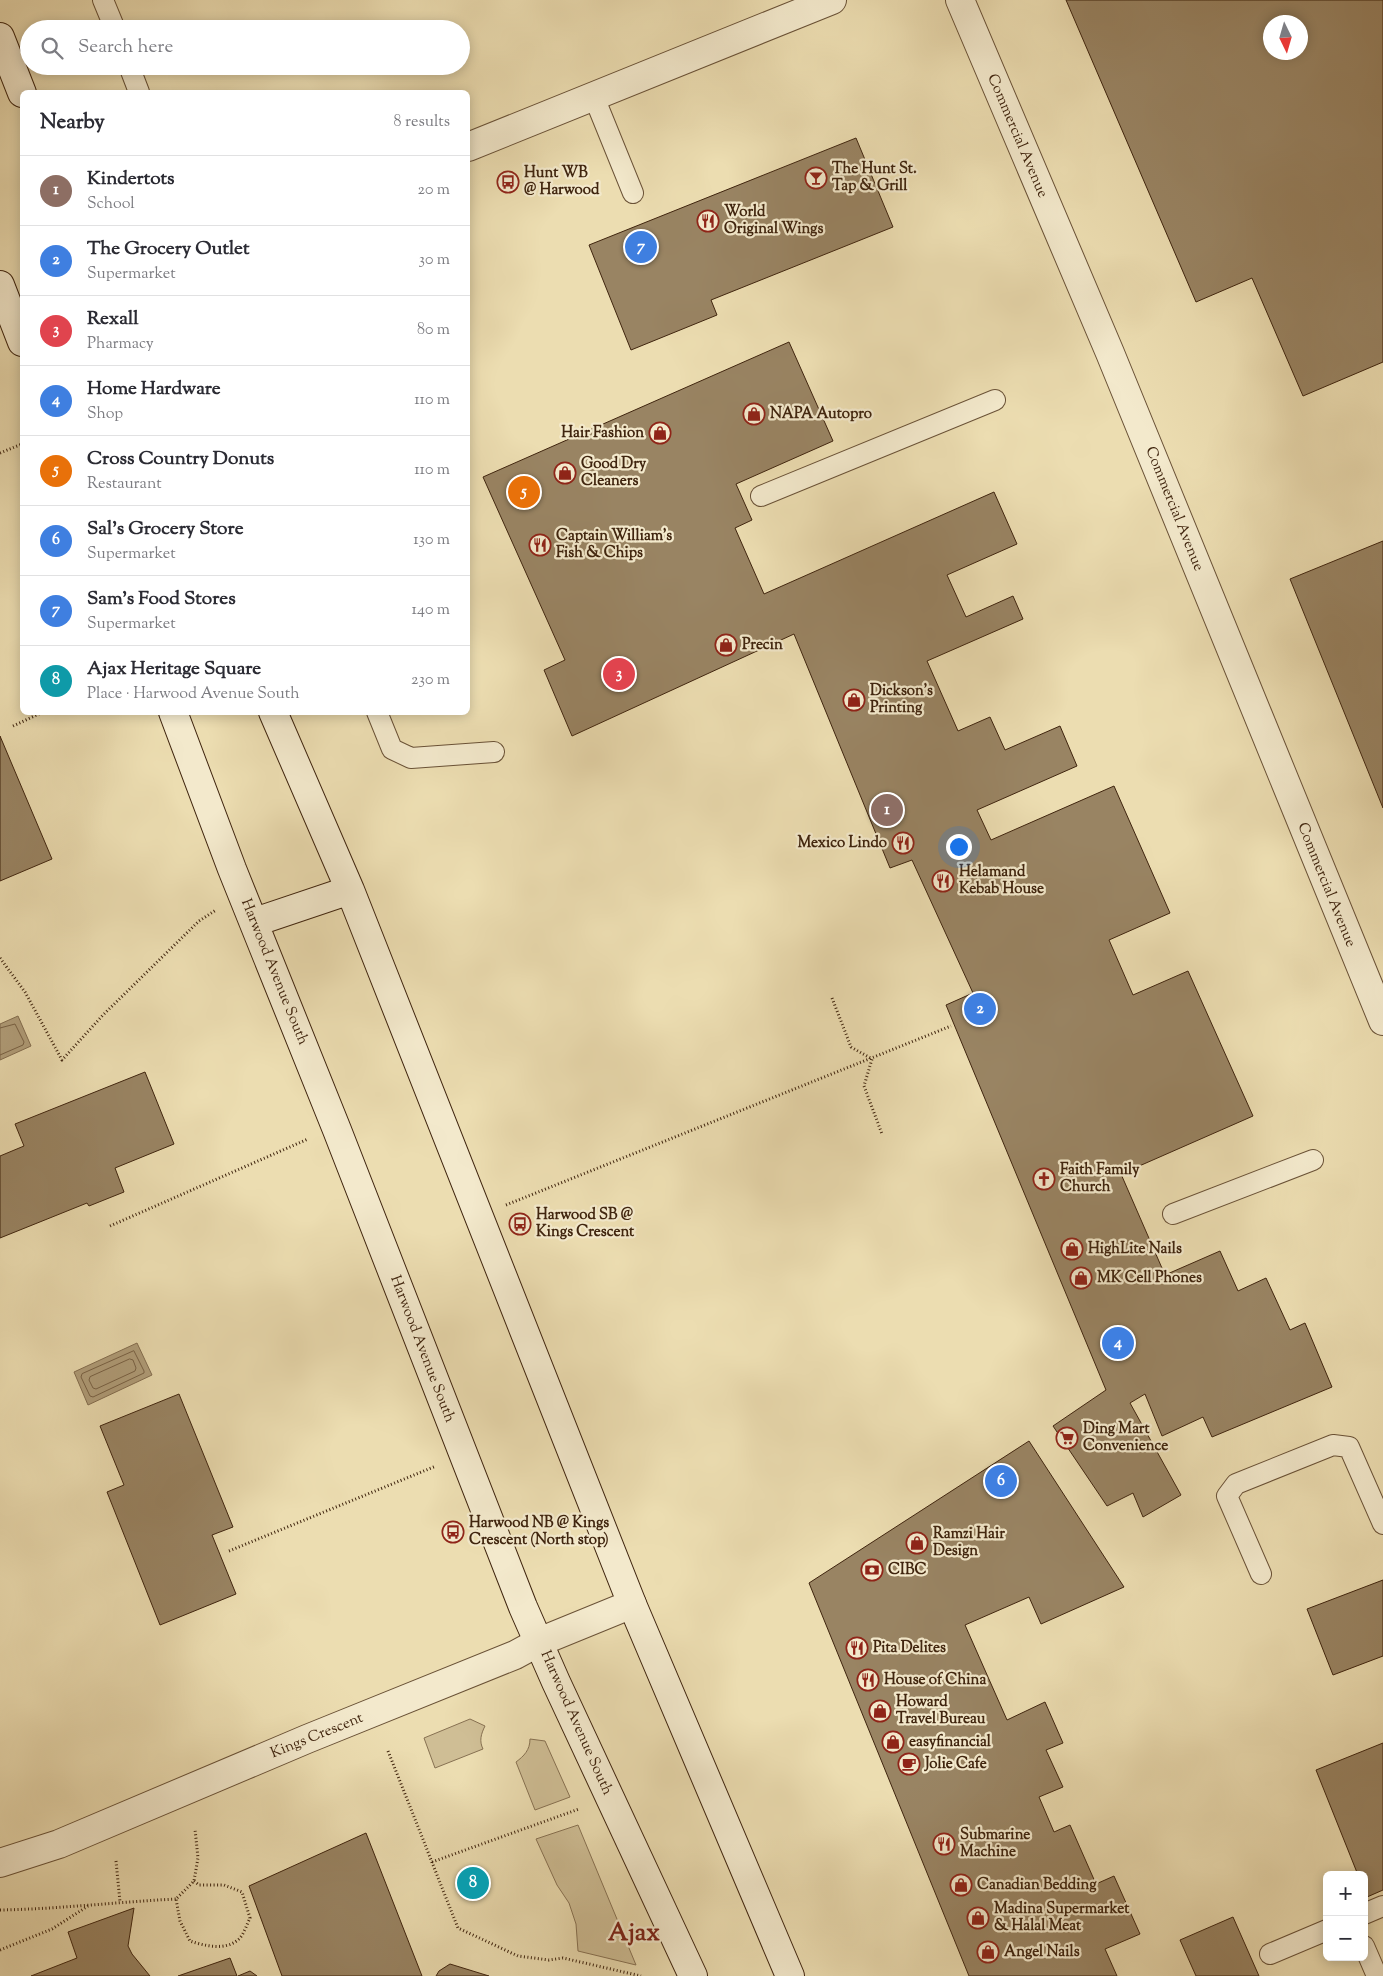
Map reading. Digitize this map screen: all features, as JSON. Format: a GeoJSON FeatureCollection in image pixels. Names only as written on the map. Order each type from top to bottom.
{"type":"FeatureCollection","features":[{"type":"Feature","properties":{"kind":"main road"},"geometry":{"type":"LineString","coordinates":[[470,146],[832,0]]}},
{"type":"Feature","properties":{"kind":"main road","name":"Commercial Avenue"},"geometry":{"type":"LineString","coordinates":[[960,0],[1110,353],[1383,1021]]}},
{"type":"Feature","properties":{"kind":"main road"},"geometry":{"type":"LineString","coordinates":[[0,37],[21,90]]}},
{"type":"Feature","properties":{"kind":"main road"},"geometry":{"type":"LineString","coordinates":[[0,285],[20,329]]}},
{"type":"Feature","properties":{"kind":"main road","name":"Harwood Avenue South"},"geometry":{"type":"LineString","coordinates":[[174,715],[232,869],[255,922],[523,1607],[693,1976]]}},
{"type":"Feature","properties":{"kind":"main road"},"geometry":{"type":"LineString","coordinates":[[274,715],[350,890],[480,1215],[632,1604],[790,1976]]}},
{"type":"Feature","properties":{"kind":"main road"},"geometry":{"type":"LineString","coordinates":[[255,922],[350,890]]}},
{"type":"Feature","properties":{"kind":"main road","name":"Kings Crescent"},"geometry":{"type":"LineString","coordinates":[[0,1863],[59,1844],[307,1739],[515,1655],[540,1642],[632,1604]]}},
{"type":"Feature","properties":{"kind":"lane"},"geometry":{"type":"LineString","coordinates":[[103,0],[111,20]]}},
{"type":"Feature","properties":{"kind":"lane"},"geometry":{"type":"LineString","coordinates":[[132,75],[138,90]]}},
{"type":"Feature","properties":{"kind":"lane"},"geometry":{"type":"LineString","coordinates":[[594,97],[633,193]]}},
{"type":"Feature","properties":{"kind":"lane"},"geometry":{"type":"LineString","coordinates":[[761,496],[995,400]]}},
{"type":"Feature","properties":{"kind":"lane"},"geometry":{"type":"LineString","coordinates":[[379,715],[392,750],[411,758],[494,752]]}},
{"type":"Feature","properties":{"kind":"lane"},"geometry":{"type":"LineString","coordinates":[[1174,1214],[1313,1160]]}},
{"type":"Feature","properties":{"kind":"lane"},"geometry":{"type":"LineString","coordinates":[[1261,1574],[1227,1496],[1236,1484],[1333,1444],[1349,1448],[1383,1524]]}},
{"type":"Feature","properties":{"kind":"lane"},"geometry":{"type":"LineString","coordinates":[[1368,1912],[1383,1906]]}},
{"type":"Feature","properties":{"kind":"lane"},"geometry":{"type":"LineString","coordinates":[[1270,1954],[1323,1932]]}},
{"type":"Feature","properties":{"kind":"lane"},"geometry":{"type":"LineString","coordinates":[[1368,1955],[1377,1976]]}},
{"type":"Feature","properties":{"kind":"path"},"geometry":{"type":"LineString","coordinates":[[0,452],[20,445]]}},
{"type":"Feature","properties":{"kind":"path"},"geometry":{"type":"LineString","coordinates":[[13,726],[37,715]]}},
{"type":"Feature","properties":{"kind":"path"},"geometry":{"type":"LineString","coordinates":[[0,958],[25,992],[62,1060],[103,1015],[192,928],[216,910]]}},
{"type":"Feature","properties":{"kind":"path"},"geometry":{"type":"LineString","coordinates":[[832,998],[851,1048],[872,1059]]}},
{"type":"Feature","properties":{"kind":"path"},"geometry":{"type":"LineString","coordinates":[[480,1215],[951,1026]]}},
{"type":"Feature","properties":{"kind":"path"},"geometry":{"type":"LineString","coordinates":[[872,1059],[864,1086],[882,1134]]}},
{"type":"Feature","properties":{"kind":"path"},"geometry":{"type":"LineString","coordinates":[[110,1226],[308,1140]]}},
{"type":"Feature","properties":{"kind":"path"},"geometry":{"type":"LineString","coordinates":[[229,1551],[438,1465]]}},
{"type":"Feature","properties":{"kind":"path"},"geometry":{"type":"LineString","coordinates":[[388,1751],[458,1928],[518,1956],[549,1960],[563,1958],[641,1976]]}},
{"type":"Feature","properties":{"kind":"path"},"geometry":{"type":"LineString","coordinates":[[432,1862],[579,1809]]}},
{"type":"Feature","properties":{"kind":"path"},"geometry":{"type":"LineString","coordinates":[[0,1910],[54,1909],[120,1902],[176,1899],[194,1881],[198,1858],[195,1829]]}},
{"type":"Feature","properties":{"kind":"path"},"geometry":{"type":"LineString","coordinates":[[116,1861],[120,1902]]}},
{"type":"Feature","properties":{"kind":"path"},"geometry":{"type":"LineString","coordinates":[[176,1899],[180,1921],[190,1942],[207,1947],[228,1945],[240,1938],[250,1918],[242,1892],[224,1885],[199,1885],[194,1881]]}},
{"type":"Feature","properties":{"kind":"path"},"geometry":{"type":"LineString","coordinates":[[0,1950],[52,1929],[90,1905]]}},
{"type":"Feature","properties":{"kind":"shaded area"},"geometry":{"type":"Polygon","coordinates":[[[470,1719],[485,1726],[481,1738],[483,1749],[435,1768],[424,1738],[470,1719]]]}},
{"type":"Feature","properties":{"kind":"shaded area"},"geometry":{"type":"Polygon","coordinates":[[[530,1739],[545,1741],[570,1797],[535,1810],[516,1762],[526,1752],[530,1739]]]}},
{"type":"Feature","properties":{"kind":"shaded area"},"geometry":{"type":"Polygon","coordinates":[[[578,1825],[636,1965],[578,1951],[576,1924],[569,1903],[557,1885],[536,1839],[578,1825]]]}},
{"type":"Feature","properties":{"kind":"water"},"geometry":{"type":"Polygon","coordinates":[[[18,1016],[31,1046],[0,1060],[0,1024],[18,1016]]]}},
{"type":"Feature","properties":{"kind":"water"},"geometry":{"type":"Polygon","coordinates":[[[137,1343],[152,1375],[88,1405],[74,1372],[137,1343]]]}},
{"type":"Feature","properties":{"kind":"building"},"geometry":{"type":"Polygon","coordinates":[[[1066,0],[1383,0],[1383,362],[1303,396],[1252,278],[1196,302],[1066,0]]]}},
{"type":"Feature","properties":{"kind":"building"},"geometry":{"type":"Polygon","coordinates":[[[856,138],[893,227],[711,300],[717,315],[631,350],[589,245],[856,138]]]}},
{"type":"Feature","properties":{"kind":"building"},"geometry":{"type":"Polygon","coordinates":[[[789,342],[833,441],[736,484],[752,520],[735,528],[764,594],[994,492],[1017,544],[947,575],[966,617],[1013,596],[1023,619],[927,661],[958,731],[990,717],[1005,750],[1060,726],[1077,766],[977,810],[991,840],[1114,786],[1170,913],[1109,940],[1133,995],[1188,971],[1253,1116],[1121,1174],[1165,1275],[1220,1251],[1238,1291],[1266,1278],[1290,1330],[1305,1323],[1332,1387],[1212,1437],[1203,1417],[1162,1436],[1145,1394],[1130,1403],[1181,1495],[1143,1517],[1133,1493],[1107,1506],[1053,1426],[1106,1390],[946,1005],[973,993],[912,860],[890,868],[794,634],[572,736],[544,670],[565,660],[483,477],[789,342]]]}},
{"type":"Feature","properties":{"kind":"building"},"geometry":{"type":"Polygon","coordinates":[[[1383,541],[1383,808],[1290,579],[1383,541]]]}},
{"type":"Feature","properties":{"kind":"building"},"geometry":{"type":"Polygon","coordinates":[[[0,736],[52,859],[0,881],[0,736]]]}},
{"type":"Feature","properties":{"kind":"building"},"geometry":{"type":"Polygon","coordinates":[[[145,1072],[174,1144],[115,1168],[124,1192],[89,1206],[87,1203],[0,1238],[0,1156],[24,1146],[15,1124],[145,1072]]]}},
{"type":"Feature","properties":{"kind":"building"},"geometry":{"type":"Polygon","coordinates":[[[179,1394],[233,1527],[212,1535],[236,1594],[160,1625],[107,1492],[124,1485],[100,1426],[179,1394]]]}},
{"type":"Feature","properties":{"kind":"building"},"geometry":{"type":"Polygon","coordinates":[[[1029,1441],[1124,1587],[1041,1624],[1029,1597],[965,1625],[1007,1720],[1045,1702],[1063,1743],[1046,1750],[1063,1787],[1039,1797],[1054,1832],[1070,1825],[1096,1884],[1114,1876],[1140,1934],[1105,1949],[1117,1976],[969,1976],[809,1583],[1029,1441]]]}},
{"type":"Feature","properties":{"kind":"building"},"geometry":{"type":"Polygon","coordinates":[[[1383,1580],[1383,1656],[1333,1675],[1307,1609],[1383,1580]]]}},
{"type":"Feature","properties":{"kind":"building"},"geometry":{"type":"Polygon","coordinates":[[[1383,1743],[1383,1890],[1368,1897],[1368,1871],[1356,1871],[1316,1770],[1383,1743]]]}},
{"type":"Feature","properties":{"kind":"building"},"geometry":{"type":"Polygon","coordinates":[[[366,1833],[422,1976],[282,1976],[249,1886],[366,1833]]]}},
{"type":"Feature","properties":{"kind":"building"},"geometry":{"type":"Polygon","coordinates":[[[134,1908],[128,1946],[132,1954],[150,1976],[31,1976],[77,1958],[68,1932],[134,1908]]]}},
{"type":"Feature","properties":{"kind":"building"},"geometry":{"type":"Polygon","coordinates":[[[1233,1917],[1259,1976],[1196,1976],[1180,1940],[1233,1917]]]}},
{"type":"Feature","properties":{"kind":"building"},"geometry":{"type":"Polygon","coordinates":[[[230,1958],[237,1976],[178,1976],[230,1958]]]}},
{"type":"Feature","properties":{"kind":"building"},"geometry":{"type":"Polygon","coordinates":[[[450,1964],[489,1976],[436,1976],[439,1971],[450,1964]]]}},
{"type":"Feature","properties":{"kind":"building"},"geometry":{"type":"Polygon","coordinates":[[[250,1971],[257,1976],[238,1976],[250,1971]]]}},
{"type":"Feature","properties":{"kind":"place","name":"The Hunt St. Tap & Grill"},"geometry":{"type":"Point","coordinates":[816,178]}},
{"type":"Feature","properties":{"kind":"place","name":"Hunt WB @ Harwood"},"geometry":{"type":"Point","coordinates":[508,182]}},
{"type":"Feature","properties":{"kind":"place","name":"World Original Wings"},"geometry":{"type":"Point","coordinates":[708,221]}},
{"type":"Feature","properties":{"kind":"place","name":"Sam's Food Stores"},"geometry":{"type":"Point","coordinates":[641,247]}},
{"type":"Feature","properties":{"kind":"place","name":"NAPA Autopro"},"geometry":{"type":"Point","coordinates":[754,414]}},
{"type":"Feature","properties":{"kind":"place","name":"Hair Fashion"},"geometry":{"type":"Point","coordinates":[660,433]}},
{"type":"Feature","properties":{"kind":"place","name":"Good Dry Cleaners"},"geometry":{"type":"Point","coordinates":[565,473]}},
{"type":"Feature","properties":{"kind":"place","name":"Cross Country Donuts"},"geometry":{"type":"Point","coordinates":[524,492]}},
{"type":"Feature","properties":{"kind":"place","name":"Captain William's Fish & Chips"},"geometry":{"type":"Point","coordinates":[540,545]}},
{"type":"Feature","properties":{"kind":"place","name":"Precin"},"geometry":{"type":"Point","coordinates":[726,645]}},
{"type":"Feature","properties":{"kind":"place","name":"Rexall"},"geometry":{"type":"Point","coordinates":[619,674]}},
{"type":"Feature","properties":{"kind":"place","name":"Dickson's Printing"},"geometry":{"type":"Point","coordinates":[854,700]}},
{"type":"Feature","properties":{"kind":"place","name":"Kindertots"},"geometry":{"type":"Point","coordinates":[887,810]}},
{"type":"Feature","properties":{"kind":"place","name":"Mexico Lindo"},"geometry":{"type":"Point","coordinates":[903,843]}},
{"type":"Feature","properties":{"kind":"place","name":"Helamand Kebab House"},"geometry":{"type":"Point","coordinates":[943,881]}},
{"type":"Feature","properties":{"kind":"place","name":"The Grocery Outlet"},"geometry":{"type":"Point","coordinates":[980,1009]}},
{"type":"Feature","properties":{"kind":"place","name":"Faith Family Church"},"geometry":{"type":"Point","coordinates":[1044,1179]}},
{"type":"Feature","properties":{"kind":"place","name":"Harwood SB @ Kings Crescent"},"geometry":{"type":"Point","coordinates":[520,1224]}},
{"type":"Feature","properties":{"kind":"place","name":"HighLite Nails"},"geometry":{"type":"Point","coordinates":[1072,1249]}},
{"type":"Feature","properties":{"kind":"place","name":"MK Cell Phones"},"geometry":{"type":"Point","coordinates":[1081,1278]}},
{"type":"Feature","properties":{"kind":"place","name":"Home Hardware"},"geometry":{"type":"Point","coordinates":[1118,1343]}},
{"type":"Feature","properties":{"kind":"place","name":"Ding Mart Convenience"},"geometry":{"type":"Point","coordinates":[1067,1438]}},
{"type":"Feature","properties":{"kind":"place","name":"Sal's Grocery Store"},"geometry":{"type":"Point","coordinates":[1001,1481]}},
{"type":"Feature","properties":{"kind":"place","name":"Harwood NB @ Kings Crescent (North stop)"},"geometry":{"type":"Point","coordinates":[453,1532]}},
{"type":"Feature","properties":{"kind":"place","name":"Ramzi Hair Design"},"geometry":{"type":"Point","coordinates":[917,1543]}},
{"type":"Feature","properties":{"kind":"place","name":"CIBC"},"geometry":{"type":"Point","coordinates":[872,1570]}},
{"type":"Feature","properties":{"kind":"place","name":"Pita Delites"},"geometry":{"type":"Point","coordinates":[857,1648]}},
{"type":"Feature","properties":{"kind":"place","name":"House of China"},"geometry":{"type":"Point","coordinates":[868,1680]}},
{"type":"Feature","properties":{"kind":"place","name":"Howard Travel Bureau"},"geometry":{"type":"Point","coordinates":[880,1711]}},
{"type":"Feature","properties":{"kind":"place","name":"easyfinancial"},"geometry":{"type":"Point","coordinates":[893,1742]}},
{"type":"Feature","properties":{"kind":"place","name":"Jolie Cafe"},"geometry":{"type":"Point","coordinates":[909,1764]}},
{"type":"Feature","properties":{"kind":"place","name":"Submarine Machine"},"geometry":{"type":"Point","coordinates":[944,1844]}},
{"type":"Feature","properties":{"kind":"place","name":"Ajax Heritage Square"},"geometry":{"type":"Point","coordinates":[473,1883]}},
{"type":"Feature","properties":{"kind":"place","name":"Canadian Bedding"},"geometry":{"type":"Point","coordinates":[961,1885]}},
{"type":"Feature","properties":{"kind":"place","name":"Madina Supermarket & Halal Meat"},"geometry":{"type":"Point","coordinates":[978,1918]}},
{"type":"Feature","properties":{"kind":"place","name":"Angel Nails"},"geometry":{"type":"Point","coordinates":[988,1952]}},
{"type":"Feature","properties":{"kind":"district","name":"Ajax"},"geometry":{"type":"Point","coordinates":[634,1934]}}]}
